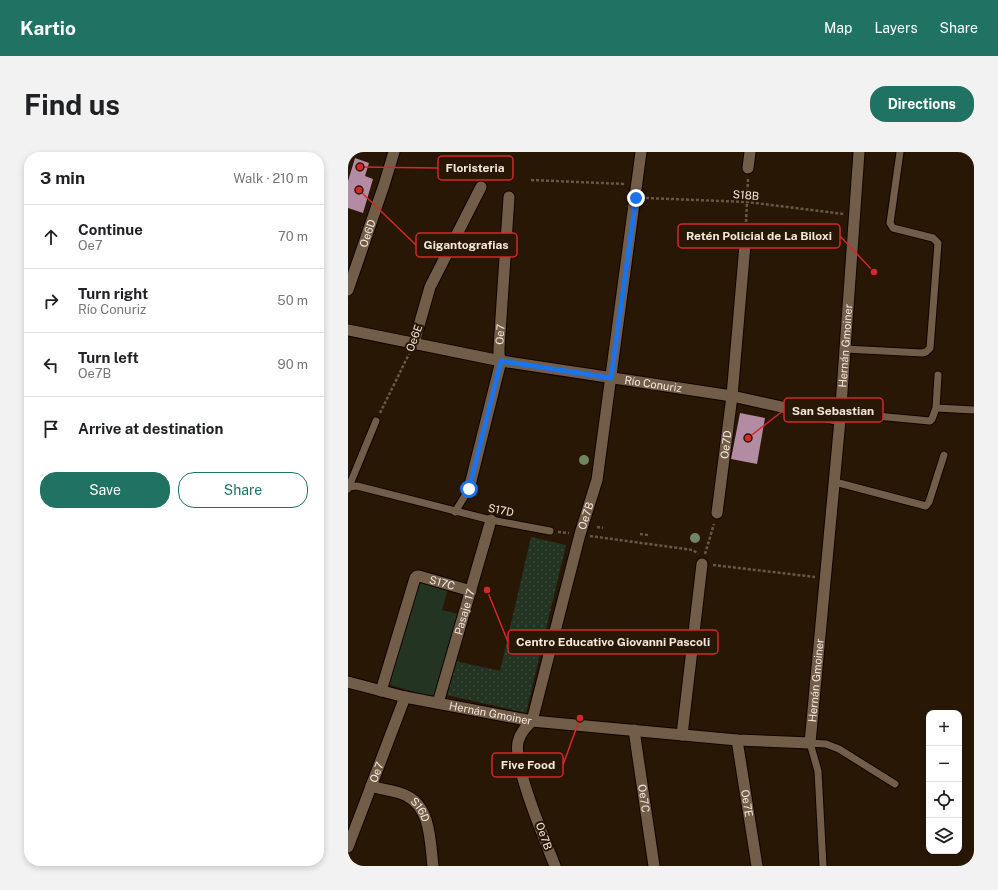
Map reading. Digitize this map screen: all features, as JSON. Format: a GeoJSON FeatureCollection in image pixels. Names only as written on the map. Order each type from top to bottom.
{"type":"FeatureCollection","features":[{"type":"Feature","properties":{"kind":"street","name":"Oe6D"},"geometry":{"type":"LineString","coordinates":[[348,290],[394,152]]}},
{"type":"Feature","properties":{"kind":"street","name":"Oe7B"},"geometry":{"type":"LineString","coordinates":[[555,866],[524,782],[518,758],[518,742],[523,732],[532,721],[580,534],[597,480],[641,152]]}},
{"type":"Feature","properties":{"kind":"street"},"geometry":{"type":"LineString","coordinates":[[748,168],[750,152]]}},
{"type":"Feature","properties":{"kind":"street","name":"Hernán Gmoiner"},"geometry":{"type":"LineString","coordinates":[[348,682],[405,697],[532,721],[737,740],[810,743],[835,482],[859,152]]}},
{"type":"Feature","properties":{"kind":"street","name":"Oe6E"},"geometry":{"type":"LineString","coordinates":[[414,343],[430,287],[481,187]]}},
{"type":"Feature","properties":{"kind":"street","name":"Oe7"},"geometry":{"type":"LineString","coordinates":[[469,489],[501,361],[499,348],[509,197]]}},
{"type":"Feature","properties":{"kind":"street","name":"Oe7D"},"geometry":{"type":"LineString","coordinates":[[717,513],[732,396],[746,233]]}},
{"type":"Feature","properties":{"kind":"street","name":"Río Conuriz"},"geometry":{"type":"LineString","coordinates":[[348,330],[501,361],[732,396],[840,417]]}},
{"type":"Feature","properties":{"kind":"street","name":"Pasaje 17"},"geometry":{"type":"LineString","coordinates":[[438,703],[490,520]]}},
{"type":"Feature","properties":{"kind":"street"},"geometry":{"type":"LineString","coordinates":[[682,735],[702,564]]}},
{"type":"Feature","properties":{"kind":"street","name":"S17C"},"geometry":{"type":"LineString","coordinates":[[381,691],[415,578],[419,576],[471,591]]}},
{"type":"Feature","properties":{"kind":"street","name":"Oe7"},"geometry":{"type":"LineString","coordinates":[[348,847],[405,697]]}},
{"type":"Feature","properties":{"kind":"street","name":"Oe7C"},"geometry":{"type":"LineString","coordinates":[[634,730],[654,866]]}},
{"type":"Feature","properties":{"kind":"street","name":"Oe7E"},"geometry":{"type":"LineString","coordinates":[[737,740],[757,866]]}},
{"type":"Feature","properties":{"kind":"street","name":"S16D"},"geometry":{"type":"LineString","coordinates":[[371,786],[406,795],[416,801],[428,826],[433,866]]}},
{"type":"Feature","properties":{"kind":"lane"},"geometry":{"type":"LineString","coordinates":[[845,349],[922,354],[930,348],[938,243],[933,238],[893,228],[891,226],[890,223],[900,152]]}},
{"type":"Feature","properties":{"kind":"lane"},"geometry":{"type":"LineString","coordinates":[[840,417],[855,414],[926,421],[932,419],[936,408],[938,375]]}},
{"type":"Feature","properties":{"kind":"lane"},"geometry":{"type":"LineString","coordinates":[[936,408],[974,410]]}},
{"type":"Feature","properties":{"kind":"lane"},"geometry":{"type":"LineString","coordinates":[[348,488],[376,421]]}},
{"type":"Feature","properties":{"kind":"lane"},"geometry":{"type":"LineString","coordinates":[[835,482],[926,506],[929,502],[944,455]]}},
{"type":"Feature","properties":{"kind":"lane","name":"S17D"},"geometry":{"type":"LineString","coordinates":[[348,488],[357,486],[455,512],[550,531]]}},
{"type":"Feature","properties":{"kind":"lane","name":"Oe7"},"geometry":{"type":"LineString","coordinates":[[455,512],[469,489]]}},
{"type":"Feature","properties":{"kind":"lane"},"geometry":{"type":"LineString","coordinates":[[823,866],[818,771],[810,743],[826,744],[839,749],[895,784]]}},
{"type":"Feature","properties":{"kind":"path"},"geometry":{"type":"LineString","coordinates":[[746,233],[748,168]]}},
{"type":"Feature","properties":{"kind":"path"},"geometry":{"type":"LineString","coordinates":[[531,180],[637,184]]}},
{"type":"Feature","properties":{"kind":"path","name":"S18B"},"geometry":{"type":"LineString","coordinates":[[636,198],[747,202],[854,215]]}},
{"type":"Feature","properties":{"kind":"path","name":"Oe6E"},"geometry":{"type":"LineString","coordinates":[[376,421],[414,343]]}},
{"type":"Feature","properties":{"kind":"path"},"geometry":{"type":"LineString","coordinates":[[702,564],[717,513]]}},
{"type":"Feature","properties":{"kind":"path"},"geometry":{"type":"LineString","coordinates":[[597,527],[603,528]]}},
{"type":"Feature","properties":{"kind":"path"},"geometry":{"type":"LineString","coordinates":[[550,531],[693,550],[697,553],[702,564]]}},
{"type":"Feature","properties":{"kind":"path"},"geometry":{"type":"LineString","coordinates":[[640,534],[648,535]]}},
{"type":"Feature","properties":{"kind":"path"},"geometry":{"type":"LineString","coordinates":[[702,564],[826,578]]}},
{"type":"Feature","properties":{"kind":"green space"},"geometry":{"type":"Polygon","coordinates":[[[531,537],[566,545],[526,713],[447,695],[455,661],[500,671],[531,537]]]}},
{"type":"Feature","properties":{"kind":"green space"},"geometry":{"type":"Polygon","coordinates":[[[418,578],[449,586],[442,610],[459,614],[435,698],[387,684],[418,578]]]}},
{"type":"Feature","properties":{"kind":"building"},"geometry":{"type":"Polygon","coordinates":[[[355,158],[369,163],[365,176],[373,179],[363,213],[348,208],[348,181],[355,158]]]}},
{"type":"Feature","properties":{"kind":"building"},"geometry":{"type":"Polygon","coordinates":[[[740,413],[765,418],[757,464],[731,459],[740,413]]]}},
{"type":"Feature","properties":{"kind":"place","name":"Floristeria"},"geometry":{"type":"Point","coordinates":[360,167]}},
{"type":"Feature","properties":{"kind":"place","name":"Gigantografias"},"geometry":{"type":"Point","coordinates":[359,190]}},
{"type":"Feature","properties":{"kind":"place","name":"Retén Policial de La Biloxi"},"geometry":{"type":"Point","coordinates":[874,272]}},
{"type":"Feature","properties":{"kind":"place","name":"San Sebastian"},"geometry":{"type":"Point","coordinates":[748,438]}},
{"type":"Feature","properties":{"kind":"place","name":"Centro Educativo Giovanni Pascoli"},"geometry":{"type":"Point","coordinates":[487,590]}},
{"type":"Feature","properties":{"kind":"place","name":"Five Food"},"geometry":{"type":"Point","coordinates":[580,718]}},
{"type":"Feature","properties":{"kind":"route"},"geometry":{"type":"LineString","coordinates":[[469,489],[501,361],[611,378],[636,198]]}}]}
